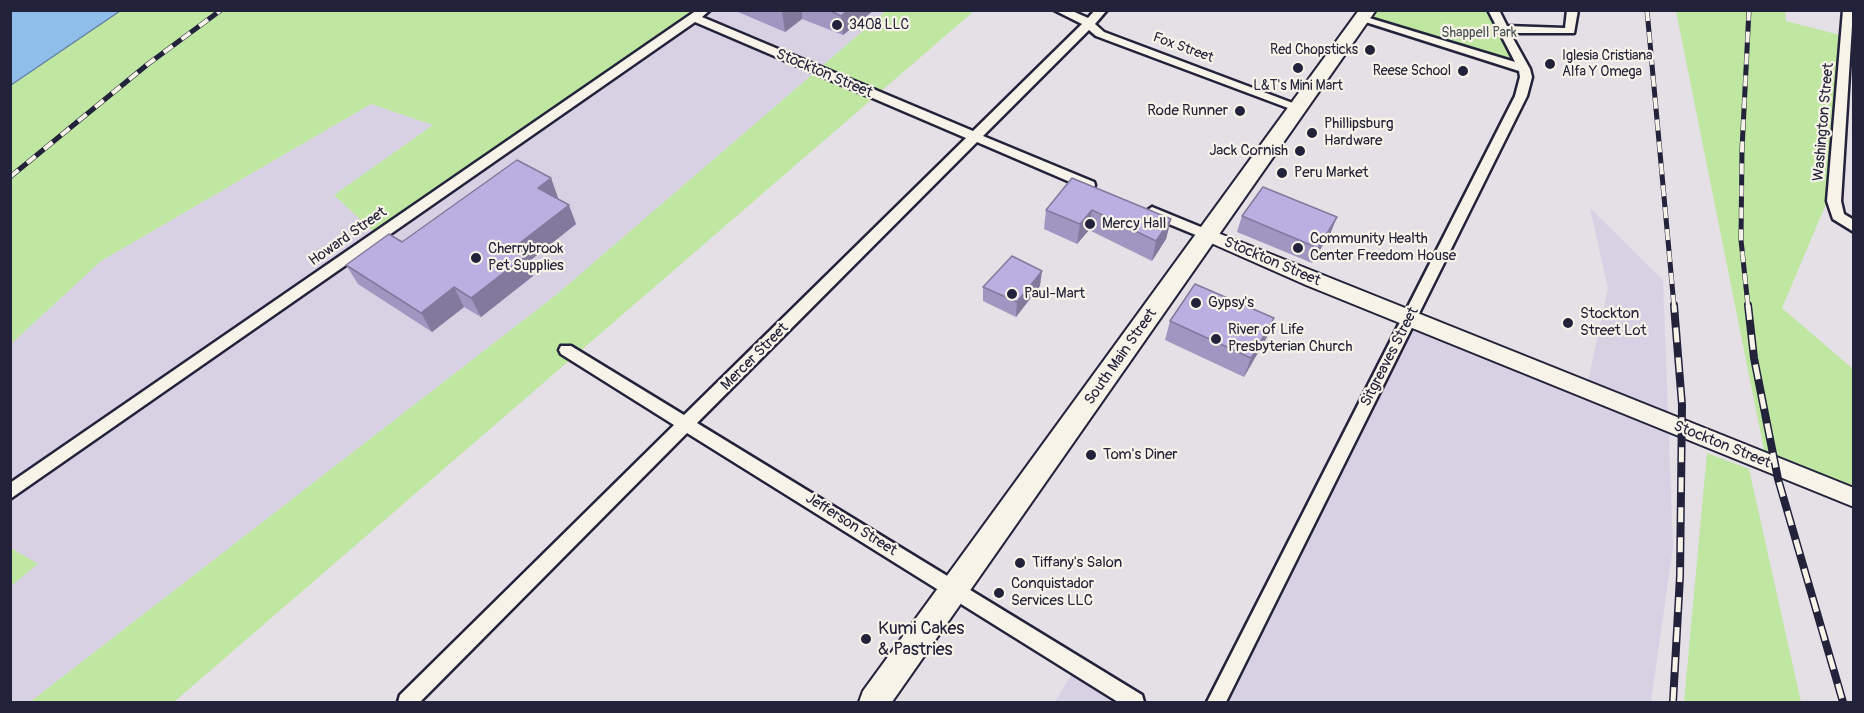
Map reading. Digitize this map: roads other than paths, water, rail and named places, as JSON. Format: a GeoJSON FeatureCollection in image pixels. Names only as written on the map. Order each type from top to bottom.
{"type":"FeatureCollection","features":[{"type":"Feature","properties":{"kind":"main road","name":"South Main Street"},"geometry":{"type":"LineString","coordinates":[[874,702],[956,591],[1365,15]]}},
{"type":"Feature","properties":{"kind":"street","name":"Fox Street"},"geometry":{"type":"LineString","coordinates":[[1059,10],[1089,24],[1100,34],[1300,108]]}},
{"type":"Feature","properties":{"kind":"street","name":"Mercer Street"},"geometry":{"type":"LineString","coordinates":[[407,702],[976,139],[1102,10]]}},
{"type":"Feature","properties":{"kind":"street"},"geometry":{"type":"LineString","coordinates":[[1494,10],[1524,69]]}},
{"type":"Feature","properties":{"kind":"street"},"geometry":{"type":"LineString","coordinates":[[1503,29],[1566,32],[1572,30],[1573,10]]}},
{"type":"Feature","properties":{"kind":"street","name":"Washington Street"},"geometry":{"type":"LineString","coordinates":[[1848,10],[1850,36],[1834,201],[1838,216],[1854,227]]}},
{"type":"Feature","properties":{"kind":"street","name":"Stockton Street"},"geometry":{"type":"LineString","coordinates":[[699,14],[976,139],[1103,191]]}},
{"type":"Feature","properties":{"kind":"street","name":"Howard Street"},"geometry":{"type":"LineString","coordinates":[[10,492],[699,14]]}},
{"type":"Feature","properties":{"kind":"street"},"geometry":{"type":"LineString","coordinates":[[1365,15],[1524,69]]}},
{"type":"Feature","properties":{"kind":"street","name":"Sitgreaves Street"},"geometry":{"type":"LineString","coordinates":[[1216,702],[1521,96],[1526,77],[1524,69]]}},
{"type":"Feature","properties":{"kind":"street","name":"Stockton Street"},"geometry":{"type":"LineString","coordinates":[[1135,204],[1312,280],[1854,498]]}},
{"type":"Feature","properties":{"kind":"street","name":"Jefferson Street"},"geometry":{"type":"LineString","coordinates":[[566,350],[1135,702]]}},
{"type":"Feature","properties":{"kind":"water"},"geometry":{"type":"Polygon","coordinates":[[[11,10],[120,10],[120,11],[11,85],[11,10]]]}},
{"type":"Feature","properties":{"kind":"railway"},"geometry":{"type":"LineString","coordinates":[[10,177],[148,64],[221,10]]}},
{"type":"Feature","properties":{"kind":"railway"},"geometry":{"type":"LineString","coordinates":[[1647,10],[1674,306]]}},
{"type":"Feature","properties":{"kind":"railway"},"geometry":{"type":"LineString","coordinates":[[1748,306],[1741,240],[1742,149],[1749,10]]}},
{"type":"Feature","properties":{"kind":"railway"},"geometry":{"type":"LineString","coordinates":[[1673,702],[1680,576],[1682,405],[1674,305]]}},
{"type":"Feature","properties":{"kind":"railway"},"geometry":{"type":"LineString","coordinates":[[1748,305],[1754,358],[1778,479],[1843,702]]}},
{"type":"Feature","properties":{"kind":"place","name":"3408 LLC"},"geometry":{"type":"Point","coordinates":[837,25]}},
{"type":"Feature","properties":{"kind":"place","name":"Red Chopsticks"},"geometry":{"type":"Point","coordinates":[1370,50]}},
{"type":"Feature","properties":{"kind":"place","name":"Iglesia Cristiana Alfa Y Omega"},"geometry":{"type":"Point","coordinates":[1550,64]}},
{"type":"Feature","properties":{"kind":"place","name":"L&T's Mini Mart"},"geometry":{"type":"Point","coordinates":[1298,68]}},
{"type":"Feature","properties":{"kind":"place","name":"Reese School"},"geometry":{"type":"Point","coordinates":[1463,71]}},
{"type":"Feature","properties":{"kind":"place","name":"Rode Runner"},"geometry":{"type":"Point","coordinates":[1240,111]}},
{"type":"Feature","properties":{"kind":"place","name":"Phillipsburg Hardware"},"geometry":{"type":"Point","coordinates":[1312,133]}},
{"type":"Feature","properties":{"kind":"place","name":"Jack Cornish"},"geometry":{"type":"Point","coordinates":[1300,151]}},
{"type":"Feature","properties":{"kind":"place","name":"Peru Market"},"geometry":{"type":"Point","coordinates":[1282,173]}},
{"type":"Feature","properties":{"kind":"place","name":"Mercy Hall"},"geometry":{"type":"Point","coordinates":[1090,224]}},
{"type":"Feature","properties":{"kind":"place","name":"Community Health Center Freedom House"},"geometry":{"type":"Point","coordinates":[1298,248]}},
{"type":"Feature","properties":{"kind":"place","name":"Cherrybrook Pet Supplies"},"geometry":{"type":"Point","coordinates":[476,258]}},
{"type":"Feature","properties":{"kind":"place","name":"Paul-Mart"},"geometry":{"type":"Point","coordinates":[1012,294]}},
{"type":"Feature","properties":{"kind":"place","name":"Gypsy's"},"geometry":{"type":"Point","coordinates":[1196,303]}},
{"type":"Feature","properties":{"kind":"place","name":"Stockton Street Lot"},"geometry":{"type":"Point","coordinates":[1568,323]}},
{"type":"Feature","properties":{"kind":"place","name":"River of Life Presbyterian Church"},"geometry":{"type":"Point","coordinates":[1216,339]}},
{"type":"Feature","properties":{"kind":"place","name":"Tom's Diner"},"geometry":{"type":"Point","coordinates":[1091,455]}},
{"type":"Feature","properties":{"kind":"place","name":"Tiffany's Salon"},"geometry":{"type":"Point","coordinates":[1020,563]}},
{"type":"Feature","properties":{"kind":"place","name":"Conquistador Services LLC"},"geometry":{"type":"Point","coordinates":[999,593]}},
{"type":"Feature","properties":{"kind":"place","name":"Kumi Cakes & Pastries"},"geometry":{"type":"Point","coordinates":[866,639]}},
{"type":"Feature","properties":{"kind":"park label","name":"Shappell Park"},"geometry":{"type":"Point","coordinates":[1479,33]}}]}
